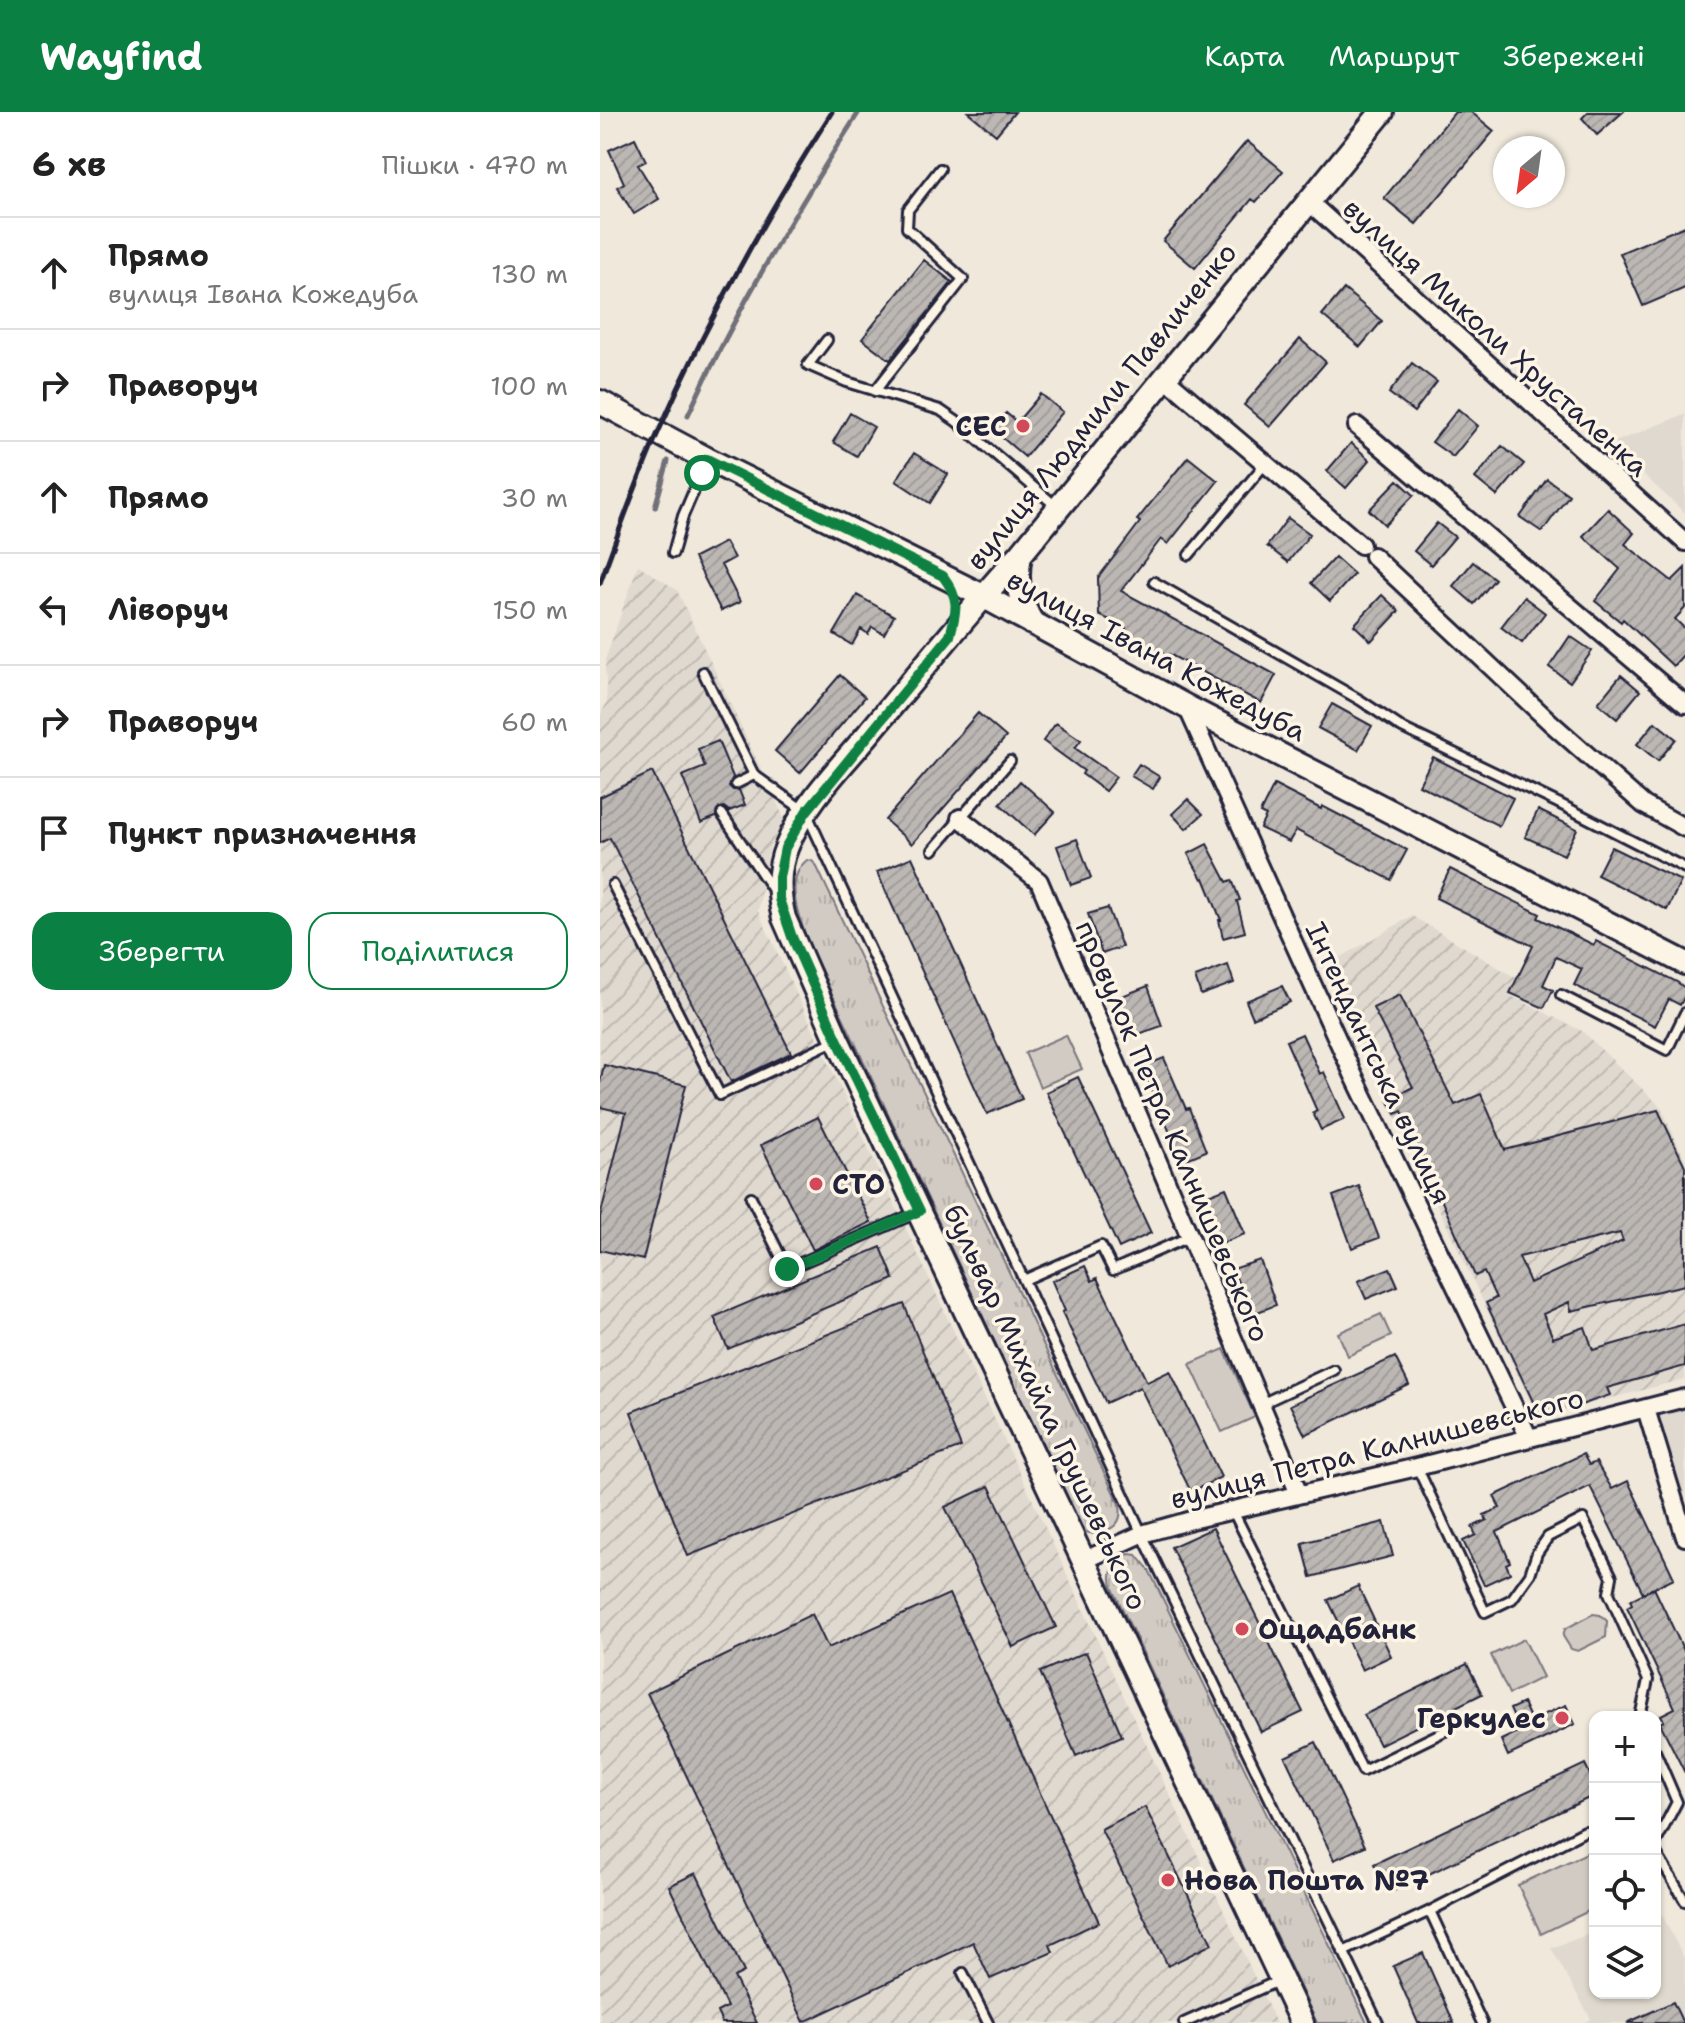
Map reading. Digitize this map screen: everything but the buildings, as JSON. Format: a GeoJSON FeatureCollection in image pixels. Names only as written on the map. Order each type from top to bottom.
{"type":"FeatureCollection","features":[{"type":"Feature","properties":{"kind":"main road","name":"вулиця Людмили Павличенко"},"geometry":{"type":"LineString","coordinates":[[806,812],[1382,112]]}},
{"type":"Feature","properties":{"kind":"main road","name":"вулиця Івана Кожедуба"},"geometry":{"type":"LineString","coordinates":[[600,402],[707,459],[983,596],[1187,707],[1685,963]]}},
{"type":"Feature","properties":{"kind":"main road"},"geometry":{"type":"LineString","coordinates":[[943,576],[964,580],[985,578],[1013,563],[1023,618],[991,614],[974,620],[950,636]]}},
{"type":"Feature","properties":{"kind":"main road"},"geometry":{"type":"LineString","coordinates":[[943,576],[954,591],[957,609],[950,636]]}},
{"type":"Feature","properties":{"kind":"main road","name":"бульвар Михайла Грушевського"},"geometry":{"type":"LineString","coordinates":[[806,812],[785,848],[779,877],[779,899],[792,937],[837,1039],[1302,2023]]}},
{"type":"Feature","properties":{"kind":"street","name":"вулиця Миколи Хрусталенка"},"geometry":{"type":"LineString","coordinates":[[1308,201],[1685,542]]}},
{"type":"Feature","properties":{"kind":"street"},"geometry":{"type":"LineString","coordinates":[[1164,377],[1367,550],[1574,744],[1644,805],[1685,828]]}},
{"type":"Feature","properties":{"kind":"street"},"geometry":{"type":"LineString","coordinates":[[1357,426],[1685,704]]}},
{"type":"Feature","properties":{"kind":"street","name":"Інтендантська вулиця"},"geometry":{"type":"LineString","coordinates":[[1187,707],[1353,1074],[1529,1438]]}},
{"type":"Feature","properties":{"kind":"street","name":"провулок Петра Калнишевського"},"geometry":{"type":"LineString","coordinates":[[960,818],[1039,881],[1299,1494]]}},
{"type":"Feature","properties":{"kind":"street","name":"вулиця Петра Калнишевського"},"geometry":{"type":"LineString","coordinates":[[1085,1560],[1142,1534],[1685,1398]]}},
{"type":"Feature","properties":{"kind":"street"},"geometry":{"type":"LineString","coordinates":[[1646,1409],[1685,1537]]}},
{"type":"Feature","properties":{"kind":"lane"},"geometry":{"type":"LineString","coordinates":[[875,391],[963,279],[907,228],[908,210],[940,169]]}},
{"type":"Feature","properties":{"kind":"lane"},"geometry":{"type":"LineString","coordinates":[[827,340],[808,365],[847,382],[940,410],[1058,508]]}},
{"type":"Feature","properties":{"kind":"lane"},"geometry":{"type":"LineString","coordinates":[[673,553],[683,516],[707,459]]}},
{"type":"Feature","properties":{"kind":"lane"},"geometry":{"type":"LineString","coordinates":[[1189,555],[1266,463]]}},
{"type":"Feature","properties":{"kind":"lane"},"geometry":{"type":"LineString","coordinates":[[1154,582],[1360,700],[1402,728],[1685,868]]}},
{"type":"Feature","properties":{"kind":"lane"},"geometry":{"type":"LineString","coordinates":[[703,672],[754,775],[806,812],[1142,1534],[1378,2023]]}},
{"type":"Feature","properties":{"kind":"lane"},"geometry":{"type":"LineString","coordinates":[[933,850],[1010,761]]}},
{"type":"Feature","properties":{"kind":"lane"},"geometry":{"type":"LineString","coordinates":[[736,784],[754,775]]}},
{"type":"Feature","properties":{"kind":"lane"},"geometry":{"type":"LineString","coordinates":[[722,814],[779,899]]}},
{"type":"Feature","properties":{"kind":"lane"},"geometry":{"type":"LineString","coordinates":[[613,885],[720,1095],[837,1039]]}},
{"type":"Feature","properties":{"kind":"lane"},"geometry":{"type":"LineString","coordinates":[[1561,995],[1667,1050],[1685,1013]]}},
{"type":"Feature","properties":{"kind":"lane"},"geometry":{"type":"LineString","coordinates":[[751,1197],[787,1269],[920,1211]]}},
{"type":"Feature","properties":{"kind":"lane"},"geometry":{"type":"LineString","coordinates":[[1024,1280],[1101,1246],[1113,1270],[1189,1237]]}},
{"type":"Feature","properties":{"kind":"lane"},"geometry":{"type":"LineString","coordinates":[[1261,1404],[1334,1370]]}},
{"type":"Feature","properties":{"kind":"lane"},"geometry":{"type":"LineString","coordinates":[[1417,1467],[1485,1612],[1512,1599],[1530,1574],[1537,1553],[1548,1537],[1583,1519],[1612,1577],[1609,1593],[1648,1680],[1641,1711]]}},
{"type":"Feature","properties":{"kind":"lane"},"geometry":{"type":"LineString","coordinates":[[1233,1510],[1363,1771],[1451,1728]]}},
{"type":"Feature","properties":{"kind":"lane"},"geometry":{"type":"LineString","coordinates":[[1661,1765],[1677,1802],[1661,1833]]}},
{"type":"Feature","properties":{"kind":"lane"},"geometry":{"type":"LineString","coordinates":[[1343,1952],[1585,1831]]}},
{"type":"Feature","properties":{"kind":"lane"},"geometry":{"type":"LineString","coordinates":[[1657,1855],[1685,1901]]}},
{"type":"Feature","properties":{"kind":"lane"},"geometry":{"type":"LineString","coordinates":[[1430,1911],[1482,2023]]}},
{"type":"Feature","properties":{"kind":"lane"},"geometry":{"type":"LineString","coordinates":[[963,1973],[988,2023]]}},
{"type":"Feature","properties":{"kind":"lane"},"geometry":{"type":"LineString","coordinates":[[1184,2023],[1281,1980]]}},
{"type":"Feature","properties":{"kind":"shaded area"},"geometry":{"type":"Polygon","coordinates":[[[1685,414],[1685,513],[1610,444],[1685,414]]]}},
{"type":"Feature","properties":{"kind":"shaded area"},"geometry":{"type":"Polygon","coordinates":[[[638,565],[677,590],[784,818],[769,849],[758,911],[1276,2023],[600,2023],[600,716],[607,702],[605,660],[638,565]]]}},
{"type":"Feature","properties":{"kind":"shaded area"},"geometry":{"type":"Polygon","coordinates":[[[1412,916],[1516,978],[1509,995],[1582,1031],[1661,1107],[1685,1160],[1685,1379],[1538,1417],[1324,967],[1412,916]]]}},
{"type":"Feature","properties":{"kind":"shaded area"},"geometry":{"type":"Polygon","coordinates":[[[1685,1406],[1685,1510],[1656,1413],[1685,1406]]]}},
{"type":"Feature","properties":{"kind":"shaded area"},"geometry":{"type":"Polygon","coordinates":[[[1661,1913],[1685,1960],[1685,2023],[1584,2023],[1591,2019],[1551,1948],[1589,1934],[1589,1999],[1661,1999],[1661,1913]]]}},
{"type":"Feature","properties":{"kind":"green space"},"geometry":{"type":"Polygon","coordinates":[[[807,860],[816,865],[1120,1506],[1116,1525],[1098,1535],[1086,1532],[1081,1526],[812,951],[799,917],[795,892],[799,869],[807,860]]]}},
{"type":"Feature","properties":{"kind":"green space"},"geometry":{"type":"Polygon","coordinates":[[[1066,1035],[1082,1069],[1040,1087],[1025,1053],[1066,1035]]]}},
{"type":"Feature","properties":{"kind":"green space"},"geometry":{"type":"Polygon","coordinates":[[[1381,1314],[1391,1336],[1348,1356],[1338,1333],[1381,1314]]]}},
{"type":"Feature","properties":{"kind":"green space"},"geometry":{"type":"Polygon","coordinates":[[[1224,1349],[1255,1417],[1222,1432],[1190,1364],[1224,1349]]]}},
{"type":"Feature","properties":{"kind":"green space"},"geometry":{"type":"Polygon","coordinates":[[[1129,1554],[1137,1555],[1149,1570],[1367,2023],[1317,2023],[1113,1589],[1113,1568],[1129,1554]]]}},
{"type":"Feature","properties":{"kind":"green space"},"geometry":{"type":"Polygon","coordinates":[[[1593,1614],[1607,1621],[1606,1637],[1578,1651],[1571,1649],[1563,1636],[1565,1629],[1593,1614]]]}},
{"type":"Feature","properties":{"kind":"green space"},"geometry":{"type":"Polygon","coordinates":[[[1524,1639],[1543,1677],[1509,1694],[1491,1655],[1524,1639]]]}},
{"type":"Feature","properties":{"kind":"green space"},"geometry":{"type":"Polygon","coordinates":[[[1589,1852],[1589,1911],[1541,1934],[1518,1885],[1589,1852]]]}},
{"type":"Feature","properties":{"kind":"waterway"},"geometry":{"type":"LineString","coordinates":[[688,415],[768,260],[859,112]]}},
{"type":"Feature","properties":{"kind":"waterway"},"geometry":{"type":"LineString","coordinates":[[655,507],[668,461]]}},
{"type":"Feature","properties":{"kind":"railway"},"geometry":{"type":"LineString","coordinates":[[600,583],[649,453],[696,352],[761,230],[832,112]]}},
{"type":"Feature","properties":{"kind":"place","name":"СЕС"},"geometry":{"type":"Point","coordinates":[1023,426]}},
{"type":"Feature","properties":{"kind":"place","name":"СТО"},"geometry":{"type":"Point","coordinates":[816,1184]}},
{"type":"Feature","properties":{"kind":"place","name":"Ощадбанк"},"geometry":{"type":"Point","coordinates":[1242,1629]}},
{"type":"Feature","properties":{"kind":"place","name":"Геркулес"},"geometry":{"type":"Point","coordinates":[1562,1718]}},
{"type":"Feature","properties":{"kind":"place","name":"Нова Пошта №7"},"geometry":{"type":"Point","coordinates":[1168,1880]}},
{"type":"Feature","properties":{"kind":"route"},"geometry":{"type":"LineString","coordinates":[[702,473],[707,459],[943,576],[954,591],[957,609],[950,636],[806,812],[785,848],[779,877],[779,899],[792,937],[837,1039],[920,1211],[787,1269]]}}]}
